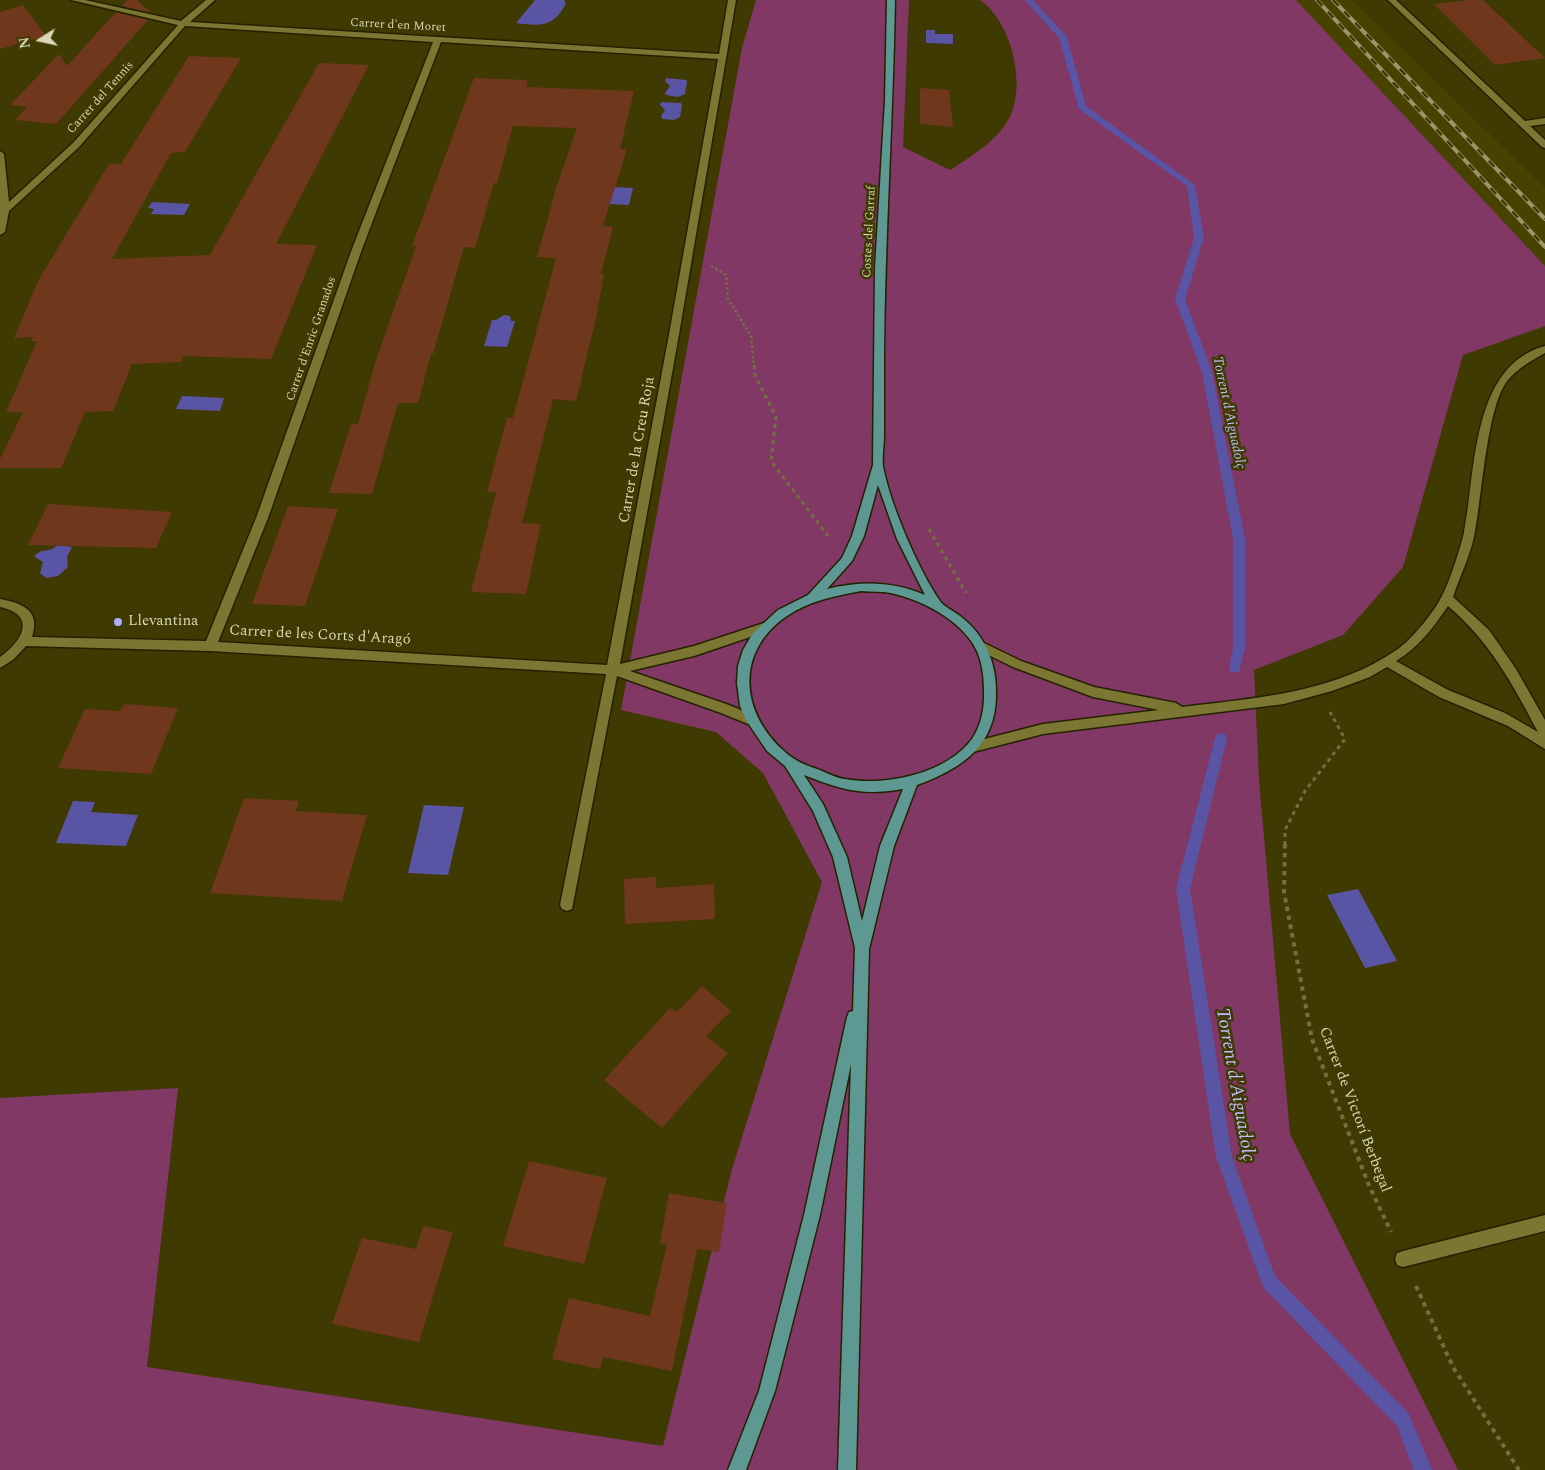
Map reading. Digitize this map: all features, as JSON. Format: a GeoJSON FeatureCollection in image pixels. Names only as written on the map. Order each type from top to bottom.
{"type":"FeatureCollection","features":[{"type":"Feature","properties":{"kind":"main road","name":"Costes del Garraf"},"geometry":{"type":"LineString","coordinates":[[878,465],[880,268],[889,100],[891,0]]}},
{"type":"Feature","properties":{"kind":"main road"},"geometry":{"type":"LineString","coordinates":[[812,598],[846,561],[858,536],[878,465]]}},
{"type":"Feature","properties":{"kind":"main road"},"geometry":{"type":"LineString","coordinates":[[878,465],[885,492],[900,534],[921,580],[936,606]]}},
{"type":"Feature","properties":{"kind":"main road"},"geometry":{"type":"LineString","coordinates":[[790,764],[846,785],[884,786],[912,782],[943,769],[973,747],[984,725],[991,700],[989,673],[980,646],[967,629],[936,606],[920,598],[890,589],[861,587],[812,598],[781,614],[764,628],[751,646],[743,664],[745,700],[753,721],[770,745],[790,764],[818,808],[840,857],[862,948],[847,1470]]}},
{"type":"Feature","properties":{"kind":"main road"},"geometry":{"type":"LineString","coordinates":[[862,948],[887,846],[912,782]]}},
{"type":"Feature","properties":{"kind":"main road"},"geometry":{"type":"LineString","coordinates":[[736,1470],[767,1391],[812,1215],[862,983]]}},
{"type":"Feature","properties":{"kind":"street","name":"Carrer d'en Moret"},"geometry":{"type":"LineString","coordinates":[[76,0],[183,24],[722,57]]}},
{"type":"Feature","properties":{"kind":"street","name":"Carrer del Tennis"},"geometry":{"type":"LineString","coordinates":[[5,210],[76,145],[183,24],[211,0]]}},
{"type":"Feature","properties":{"kind":"street","name":"Carrer de la Creu Roja"},"geometry":{"type":"LineString","coordinates":[[567,905],[613,670],[695,220],[732,0]]}},
{"type":"Feature","properties":{"kind":"street"},"geometry":{"type":"LineString","coordinates":[[1392,0],[1543,142]]}},
{"type":"Feature","properties":{"kind":"street","name":"Carrer d'Enric Granados"},"geometry":{"type":"LineString","coordinates":[[210,646],[262,518],[357,249],[438,40]]}},
{"type":"Feature","properties":{"kind":"street"},"geometry":{"type":"LineString","coordinates":[[1523,124],[1545,121]]}},
{"type":"Feature","properties":{"kind":"street"},"geometry":{"type":"LineString","coordinates":[[0,154],[5,210],[0,232]]}},
{"type":"Feature","properties":{"kind":"street"},"geometry":{"type":"LineString","coordinates":[[973,747],[1043,730],[1284,699],[1366,674],[1388,662],[1404,650],[1429,624],[1447,598],[1469,534],[1485,432],[1494,397],[1504,378],[1528,358],[1545,349]]}},
{"type":"Feature","properties":{"kind":"street"},"geometry":{"type":"LineString","coordinates":[[1447,598],[1468,616],[1489,639],[1524,693],[1545,732]]}},
{"type":"Feature","properties":{"kind":"street"},"geometry":{"type":"LineString","coordinates":[[0,604],[11,604],[24,612],[30,626],[25,641],[12,657],[0,663]]}},
{"type":"Feature","properties":{"kind":"street","name":"Carrer de les Corts d'Aragó"},"geometry":{"type":"LineString","coordinates":[[613,670],[694,651],[764,628]]}},
{"type":"Feature","properties":{"kind":"street","name":"Carrer de les Corts d'Aragó"},"geometry":{"type":"LineString","coordinates":[[25,641],[210,646],[613,670],[725,709],[753,721]]}},
{"type":"Feature","properties":{"kind":"street"},"geometry":{"type":"LineString","coordinates":[[980,646],[1017,664],[1093,692],[1188,711]]}},
{"type":"Feature","properties":{"kind":"street"},"geometry":{"type":"LineString","coordinates":[[1388,662],[1452,697],[1492,712],[1523,727],[1545,744]]}},
{"type":"Feature","properties":{"kind":"street"},"geometry":{"type":"LineString","coordinates":[[1403,1259],[1545,1223]]}},
{"type":"Feature","properties":{"kind":"path"},"geometry":{"type":"LineString","coordinates":[[695,220],[706,263],[726,275],[728,299],[751,336],[755,375],[776,417],[771,461],[828,536]]}},
{"type":"Feature","properties":{"kind":"path"},"geometry":{"type":"LineString","coordinates":[[929,529],[946,561],[967,593]]}},
{"type":"Feature","properties":{"kind":"path","name":"Carrer de Victorí Berbegal"},"geometry":{"type":"LineString","coordinates":[[1318,690],[1346,739],[1305,791],[1285,830],[1284,892],[1312,1039],[1368,1183],[1453,1368],[1519,1470]]}},
{"type":"Feature","properties":{"kind":"shaded area"},"geometry":{"type":"Polygon","coordinates":[[[535,0],[564,0],[566,3],[556,17],[545,24],[516,23],[535,0]]]}},
{"type":"Feature","properties":{"kind":"shaded area"},"geometry":{"type":"Polygon","coordinates":[[[756,0],[909,0],[903,147],[950,170],[986,146],[994,138],[1007,122],[1016,99],[1015,67],[1007,36],[991,9],[980,0],[1296,0],[1545,266],[1545,326],[1463,355],[1403,567],[1343,635],[1254,670],[1259,780],[1290,1134],[1458,1470],[0,1470],[0,1098],[178,1088],[147,1367],[663,1446],[732,1169],[822,882],[763,773],[716,732],[621,710],[742,48],[756,0]]]}},
{"type":"Feature","properties":{"kind":"shaded area"},"geometry":{"type":"Polygon","coordinates":[[[1296,0],[1352,0],[1545,188],[1545,266],[1296,0]]]}},
{"type":"Feature","properties":{"kind":"shaded area"},"geometry":{"type":"Polygon","coordinates":[[[926,30],[935,30],[935,34],[953,34],[953,44],[926,43],[926,30]]]}},
{"type":"Feature","properties":{"kind":"shaded area"},"geometry":{"type":"Polygon","coordinates":[[[666,78],[686,80],[685,94],[678,97],[666,95],[665,93],[670,86],[665,81],[666,78]]]}},
{"type":"Feature","properties":{"kind":"shaded area"},"geometry":{"type":"Polygon","coordinates":[[[661,102],[681,103],[680,117],[674,120],[662,119],[661,116],[665,110],[660,105],[661,102]]]}},
{"type":"Feature","properties":{"kind":"shaded area"},"geometry":{"type":"Polygon","coordinates":[[[591,186],[633,188],[629,205],[587,203],[591,186]]]}},
{"type":"Feature","properties":{"kind":"shaded area"},"geometry":{"type":"Polygon","coordinates":[[[152,202],[190,204],[184,215],[151,214],[154,209],[148,208],[152,202]]]}},
{"type":"Feature","properties":{"kind":"shaded area"},"geometry":{"type":"Polygon","coordinates":[[[504,315],[510,316],[511,321],[515,321],[507,347],[484,346],[492,320],[496,320],[504,315]]]}},
{"type":"Feature","properties":{"kind":"shaded area"},"geometry":{"type":"Polygon","coordinates":[[[182,396],[224,398],[220,411],[176,409],[182,396]]]}},
{"type":"Feature","properties":{"kind":"shaded area"},"geometry":{"type":"Polygon","coordinates":[[[57,545],[72,547],[67,557],[68,567],[58,576],[46,578],[40,573],[43,562],[35,557],[35,555],[52,549],[57,545]]]}},
{"type":"Feature","properties":{"kind":"shaded area"},"geometry":{"type":"Polygon","coordinates":[[[73,801],[95,802],[91,812],[138,815],[126,846],[56,843],[73,801]]]}},
{"type":"Feature","properties":{"kind":"shaded area"},"geometry":{"type":"Polygon","coordinates":[[[424,805],[464,807],[448,875],[408,873],[424,805]]]}},
{"type":"Feature","properties":{"kind":"shaded area"},"geometry":{"type":"Polygon","coordinates":[[[1358,889],[1397,961],[1365,968],[1327,895],[1358,889]]]}},
{"type":"Feature","properties":{"kind":"building"},"geometry":{"type":"Polygon","coordinates":[[[127,0],[137,0],[151,13],[122,6],[127,0]]]}},
{"type":"Feature","properties":{"kind":"building"},"geometry":{"type":"Polygon","coordinates":[[[1483,0],[1545,58],[1495,65],[1434,4],[1483,0]]]}},
{"type":"Feature","properties":{"kind":"building"},"geometry":{"type":"Polygon","coordinates":[[[23,5],[46,36],[0,49],[0,12],[23,5]]]}},
{"type":"Feature","properties":{"kind":"building"},"geometry":{"type":"Polygon","coordinates":[[[116,12],[148,20],[56,124],[15,120],[27,107],[10,105],[59,54],[67,66],[116,12]]]}},
{"type":"Feature","properties":{"kind":"building"},"geometry":{"type":"Polygon","coordinates":[[[189,56],[241,58],[185,152],[171,153],[112,259],[210,255],[319,63],[369,65],[276,244],[317,245],[271,359],[183,356],[181,362],[132,364],[113,411],[85,412],[61,468],[0,468],[0,459],[23,412],[6,412],[37,341],[31,341],[33,337],[14,338],[39,279],[109,164],[121,164],[189,56]]]}},
{"type":"Feature","properties":{"kind":"building"},"geometry":{"type":"Polygon","coordinates":[[[474,78],[528,80],[526,87],[634,91],[620,149],[627,149],[603,226],[613,227],[601,274],[604,274],[596,318],[576,401],[553,399],[522,523],[541,524],[526,594],[471,592],[496,492],[487,492],[507,418],[513,418],[556,258],[537,257],[557,185],[577,128],[513,126],[497,183],[494,183],[475,248],[464,247],[418,403],[398,403],[372,494],[329,493],[351,424],[358,424],[375,363],[416,246],[412,246],[474,78]]]}},
{"type":"Feature","properties":{"kind":"building"},"geometry":{"type":"Polygon","coordinates":[[[920,88],[949,90],[953,127],[920,124],[920,88]]]}},
{"type":"Feature","properties":{"kind":"building"},"geometry":{"type":"Polygon","coordinates":[[[48,504],[172,512],[156,548],[28,545],[48,504]]]}},
{"type":"Feature","properties":{"kind":"building"},"geometry":{"type":"Polygon","coordinates":[[[288,506],[338,509],[305,606],[252,604],[288,506]]]}},
{"type":"Feature","properties":{"kind":"building"},"geometry":{"type":"Polygon","coordinates":[[[124,704],[178,708],[151,774],[58,768],[85,709],[120,711],[124,704]]]}},
{"type":"Feature","properties":{"kind":"building"},"geometry":{"type":"Polygon","coordinates":[[[244,798],[299,801],[296,811],[367,815],[342,901],[210,893],[244,798]]]}},
{"type":"Feature","properties":{"kind":"building"},"geometry":{"type":"Polygon","coordinates":[[[656,877],[656,888],[714,884],[715,919],[625,924],[624,879],[656,877]]]}},
{"type":"Feature","properties":{"kind":"building"},"geometry":{"type":"Polygon","coordinates":[[[702,986],[731,1011],[706,1036],[728,1053],[662,1128],[604,1080],[670,1008],[677,1012],[702,986]]]}},
{"type":"Feature","properties":{"kind":"building"},"geometry":{"type":"Polygon","coordinates":[[[529,1161],[607,1178],[584,1264],[503,1246],[529,1161]]]}},
{"type":"Feature","properties":{"kind":"building"},"geometry":{"type":"Polygon","coordinates":[[[669,1193],[727,1203],[719,1252],[697,1249],[672,1371],[603,1357],[600,1369],[552,1359],[569,1298],[650,1316],[667,1244],[660,1243],[669,1193]]]}},
{"type":"Feature","properties":{"kind":"building"},"geometry":{"type":"Polygon","coordinates":[[[423,1226],[453,1232],[419,1342],[332,1324],[362,1238],[416,1249],[423,1226]]]}},
{"type":"Feature","properties":{"kind":"waterway","name":"Torrent d'Aiguadolç"},"geometry":{"type":"LineString","coordinates":[[1029,0],[1063,37],[1082,107],[1191,185],[1199,238],[1180,299],[1207,372],[1239,539],[1239,648],[1235,669]]}},
{"type":"Feature","properties":{"kind":"waterway","name":"Torrent d'Aiguadolç"},"geometry":{"type":"LineString","coordinates":[[1221,738],[1183,889],[1224,1157],[1269,1281],[1403,1420],[1423,1470]]}},
{"type":"Feature","properties":{"kind":"railway"},"geometry":{"type":"LineString","coordinates":[[1317,0],[1545,247]]}},
{"type":"Feature","properties":{"kind":"railway"},"geometry":{"type":"LineString","coordinates":[[1333,0],[1545,219]]}},
{"type":"Feature","properties":{"kind":"place","name":"Llevantina"},"geometry":{"type":"Point","coordinates":[118,622]}}]}
